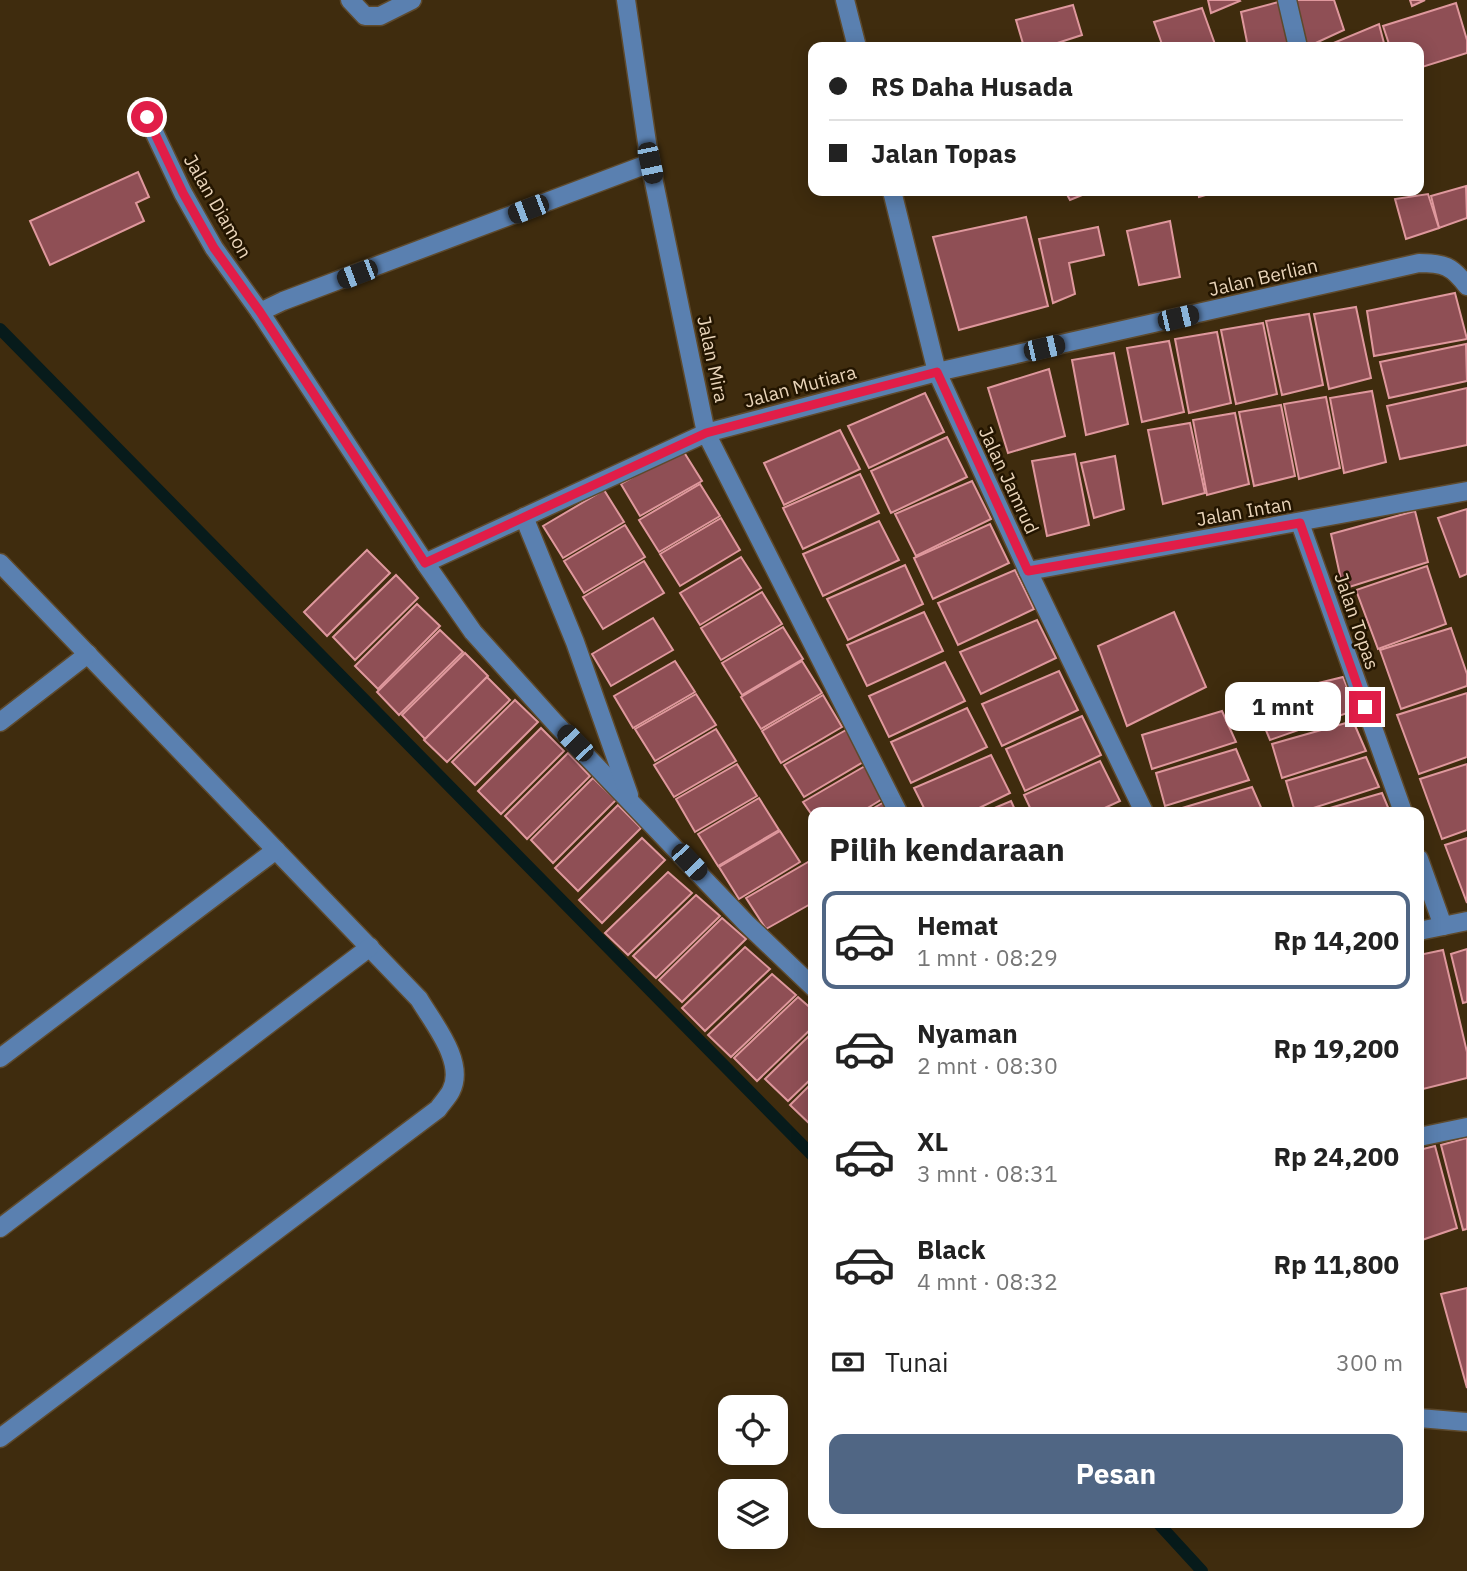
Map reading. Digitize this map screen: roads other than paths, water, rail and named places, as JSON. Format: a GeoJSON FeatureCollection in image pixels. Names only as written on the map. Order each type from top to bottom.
{"type":"FeatureCollection","features":[{"type":"Feature","properties":{"kind":"street"},"geometry":{"type":"LineString","coordinates":[[350,0],[365,16],[380,16],[412,0]]}},
{"type":"Feature","properties":{"kind":"street","name":"Jalan Mira"},"geometry":{"type":"LineString","coordinates":[[626,0],[650,163],[706,433],[895,807]]}},
{"type":"Feature","properties":{"kind":"street"},"geometry":{"type":"LineString","coordinates":[[845,0],[856,42]]}},
{"type":"Feature","properties":{"kind":"street"},"geometry":{"type":"LineString","coordinates":[[1287,0],[1297,42]]}},
{"type":"Feature","properties":{"kind":"street","name":"Jalan Diamon"},"geometry":{"type":"LineString","coordinates":[[147,117],[183,193],[214,248],[260,312],[425,563]]}},
{"type":"Feature","properties":{"kind":"street"},"geometry":{"type":"LineString","coordinates":[[260,312],[650,163]]}},
{"type":"Feature","properties":{"kind":"street","name":"Jalan Jamrud"},"geometry":{"type":"LineString","coordinates":[[893,196],[937,372],[1028,571],[1142,807]]}},
{"type":"Feature","properties":{"kind":"street","name":"Jalan Berlian"},"geometry":{"type":"LineString","coordinates":[[937,372],[1419,263],[1439,263],[1454,270],[1467,286]]}},
{"type":"Feature","properties":{"kind":"street","name":"Jalan Mutiara"},"geometry":{"type":"LineString","coordinates":[[425,563],[706,433],[937,372]]}},
{"type":"Feature","properties":{"kind":"street","name":"Jalan Intan"},"geometry":{"type":"LineString","coordinates":[[1028,571],[1467,491]]}},
{"type":"Feature","properties":{"kind":"street"},"geometry":{"type":"LineString","coordinates":[[524,517],[575,642],[632,801]]}},
{"type":"Feature","properties":{"kind":"street","name":"Jalan Topas"},"geometry":{"type":"LineString","coordinates":[[1300,523],[1401,807]]}},
{"type":"Feature","properties":{"kind":"street"},"geometry":{"type":"LineString","coordinates":[[0,563],[419,999],[450,1054],[455,1074],[452,1089],[438,1110],[0,1438]]}},
{"type":"Feature","properties":{"kind":"street"},"geometry":{"type":"LineString","coordinates":[[425,563],[473,632],[556,724],[746,923],[808,982]]}},
{"type":"Feature","properties":{"kind":"street"},"geometry":{"type":"LineString","coordinates":[[0,722],[88,654]]}},
{"type":"Feature","properties":{"kind":"street"},"geometry":{"type":"LineString","coordinates":[[0,1058],[276,850]]}},
{"type":"Feature","properties":{"kind":"street"},"geometry":{"type":"LineString","coordinates":[[1424,873],[1443,926]]}},
{"type":"Feature","properties":{"kind":"street"},"geometry":{"type":"LineString","coordinates":[[1424,930],[1467,921]]}},
{"type":"Feature","properties":{"kind":"street"},"geometry":{"type":"LineString","coordinates":[[0,1228],[370,947]]}},
{"type":"Feature","properties":{"kind":"street"},"geometry":{"type":"LineString","coordinates":[[1424,1136],[1467,1128]]}},
{"type":"Feature","properties":{"kind":"street"},"geometry":{"type":"LineString","coordinates":[[1424,1418],[1467,1422]]}},
{"type":"Feature","properties":{"kind":"waterway"},"geometry":{"type":"LineString","coordinates":[[0,329],[808,1151]]}},
{"type":"Feature","properties":{"kind":"waterway"},"geometry":{"type":"LineString","coordinates":[[1163,1528],[1202,1571]]}}]}
